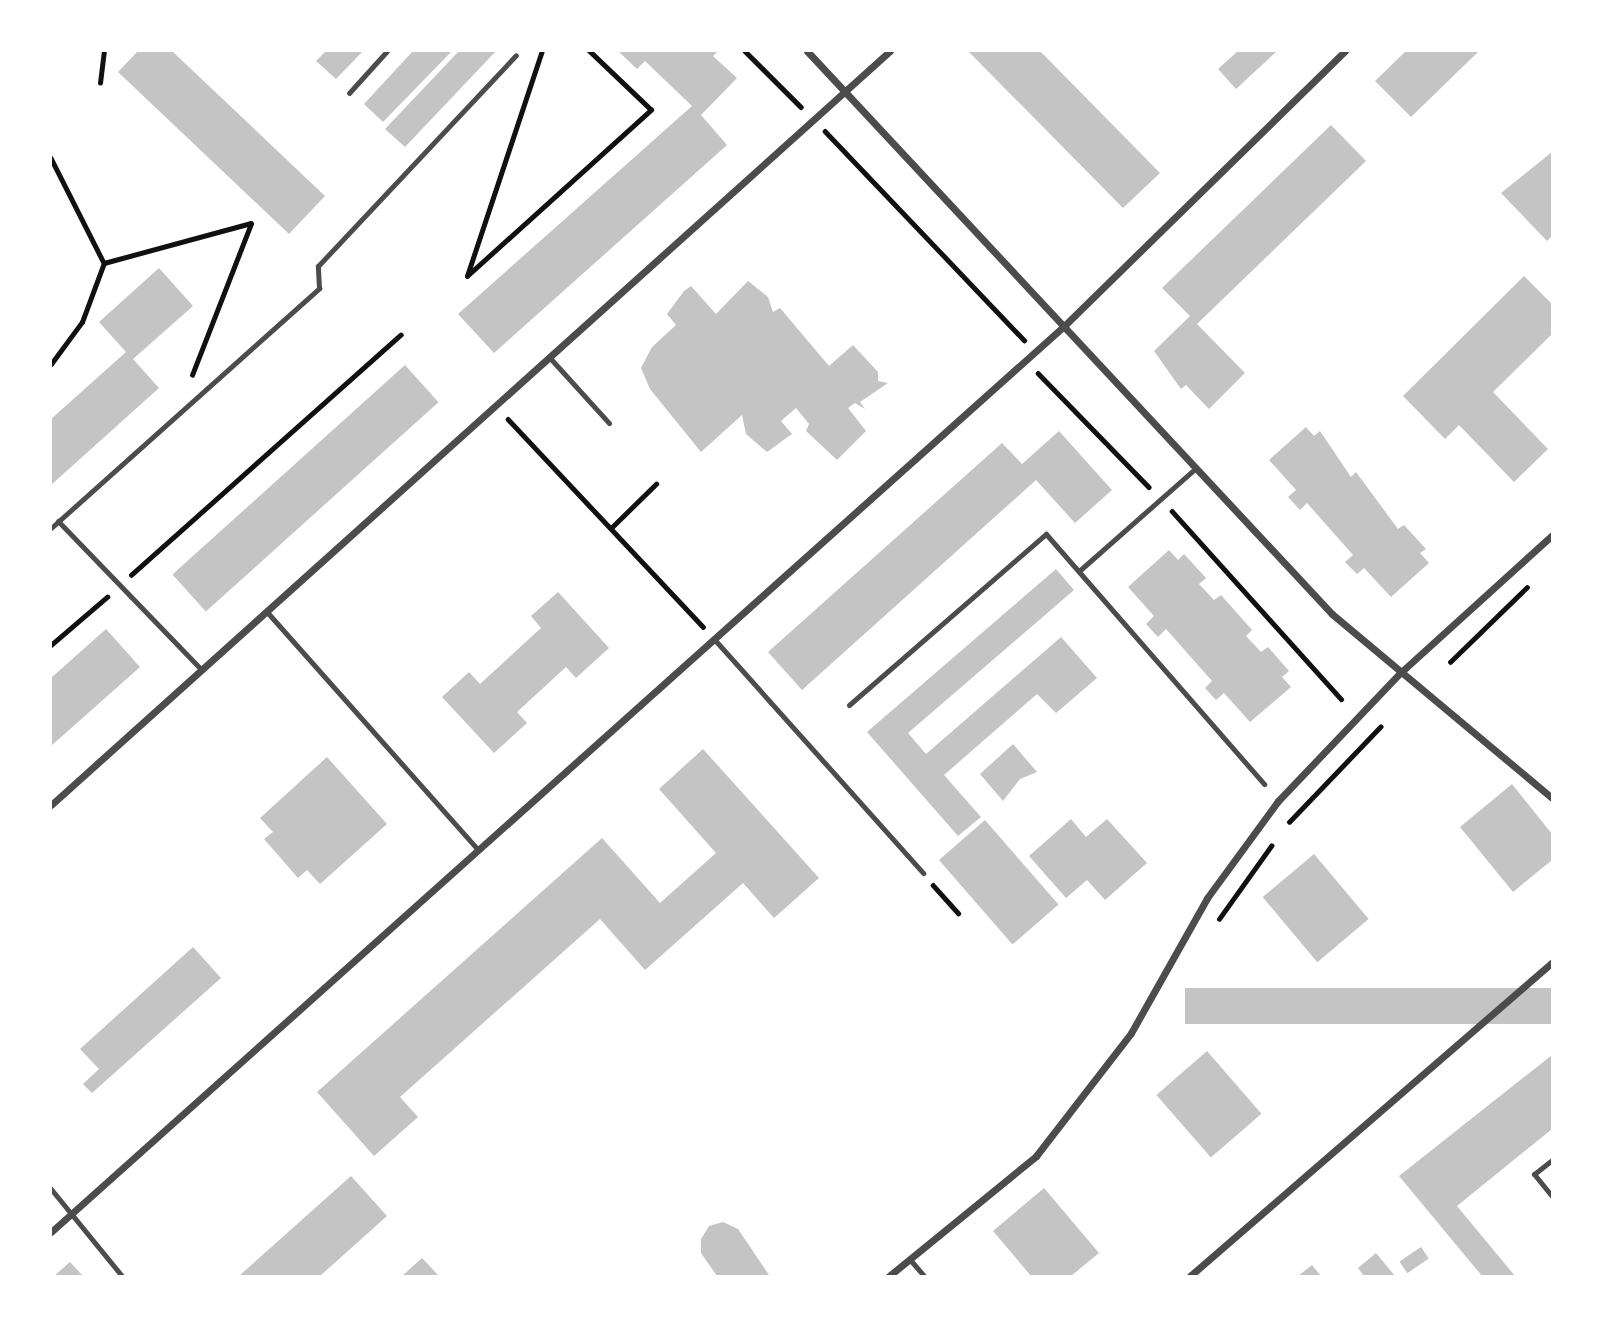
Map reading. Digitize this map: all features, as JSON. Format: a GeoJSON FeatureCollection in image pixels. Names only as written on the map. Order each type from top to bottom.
{"type":"FeatureCollection","features":[{"type":"Feature","properties":{"kind":"street"},"geometry":{"type":"LineString","coordinates":[[807,51],[1332,614],[1552,798]]}},
{"type":"Feature","properties":{"kind":"street"},"geometry":{"type":"LineString","coordinates":[[51,805],[816,122],[891,51]]}},
{"type":"Feature","properties":{"kind":"street"},"geometry":{"type":"LineString","coordinates":[[51,1232],[1065,325],[1345,51]]}},
{"type":"Feature","properties":{"kind":"street"},"geometry":{"type":"LineString","coordinates":[[889,1276],[912,1262],[1044,1146],[1131,1033],[1207,898],[1278,801],[1401,673],[1552,535]]}},
{"type":"Feature","properties":{"kind":"street"},"geometry":{"type":"LineString","coordinates":[[1190,1276],[1552,962]]}},
{"type":"Feature","properties":{"kind":"lane"},"geometry":{"type":"LineString","coordinates":[[349,93],[387,51]]}},
{"type":"Feature","properties":{"kind":"lane"},"geometry":{"type":"LineString","coordinates":[[51,528],[319,288],[318,266],[516,55]]}},
{"type":"Feature","properties":{"kind":"lane"},"geometry":{"type":"LineString","coordinates":[[550,358],[610,423]]}},
{"type":"Feature","properties":{"kind":"lane"},"geometry":{"type":"LineString","coordinates":[[1079,571],[1196,468]]}},
{"type":"Feature","properties":{"kind":"lane"},"geometry":{"type":"LineString","coordinates":[[58,521],[202,670]]}},
{"type":"Feature","properties":{"kind":"lane"},"geometry":{"type":"LineString","coordinates":[[849,705],[1046,534],[1264,784]]}},
{"type":"Feature","properties":{"kind":"lane"},"geometry":{"type":"LineString","coordinates":[[267,612],[478,850]]}},
{"type":"Feature","properties":{"kind":"lane"},"geometry":{"type":"LineString","coordinates":[[714,639],[923,873]]}},
{"type":"Feature","properties":{"kind":"lane"},"geometry":{"type":"LineString","coordinates":[[1552,1160],[1534,1174],[1552,1196]]}},
{"type":"Feature","properties":{"kind":"lane"},"geometry":{"type":"LineString","coordinates":[[51,1189],[122,1276]]}},
{"type":"Feature","properties":{"kind":"lane"},"geometry":{"type":"LineString","coordinates":[[912,1262],[925,1276]]}},
{"type":"Feature","properties":{"kind":"path"},"geometry":{"type":"LineString","coordinates":[[100,83],[104,51]]}},
{"type":"Feature","properties":{"kind":"path"},"geometry":{"type":"LineString","coordinates":[[542,51],[467,276],[651,110],[589,51]]}},
{"type":"Feature","properties":{"kind":"path"},"geometry":{"type":"LineString","coordinates":[[745,51],[1026,342]]}},
{"type":"Feature","properties":{"kind":"path"},"geometry":{"type":"LineString","coordinates":[[51,158],[104,263],[82,322],[51,364]]}},
{"type":"Feature","properties":{"kind":"path"},"geometry":{"type":"LineString","coordinates":[[104,263],[251,223],[177,415]]}},
{"type":"Feature","properties":{"kind":"path"},"geometry":{"type":"LineString","coordinates":[[51,645],[400,335]]}},
{"type":"Feature","properties":{"kind":"path"},"geometry":{"type":"LineString","coordinates":[[1037,372],[1161,499],[1341,699]]}},
{"type":"Feature","properties":{"kind":"path"},"geometry":{"type":"LineString","coordinates":[[496,405],[714,639]]}},
{"type":"Feature","properties":{"kind":"path"},"geometry":{"type":"LineString","coordinates":[[611,528],[656,484]]}},
{"type":"Feature","properties":{"kind":"path"},"geometry":{"type":"LineString","coordinates":[[1450,662],[1536,578]]}},
{"type":"Feature","properties":{"kind":"path"},"geometry":{"type":"LineString","coordinates":[[1210,932],[1289,822],[1380,727]]}},
{"type":"Feature","properties":{"kind":"path"},"geometry":{"type":"LineString","coordinates":[[923,873],[958,913]]}},
{"type":"Feature","properties":{"kind":"building"},"geometry":{"type":"Polygon","coordinates":[[[138,51],[172,51],[325,196],[289,234],[118,72],[138,51]]]}},
{"type":"Feature","properties":{"kind":"building"},"geometry":{"type":"Polygon","coordinates":[[[326,51],[363,51],[336,79],[316,61],[326,51]]]}},
{"type":"Feature","properties":{"kind":"building"},"geometry":{"type":"Polygon","coordinates":[[[413,51],[452,51],[383,122],[364,104],[413,51]]]}},
{"type":"Feature","properties":{"kind":"building"},"geometry":{"type":"Polygon","coordinates":[[[459,51],[496,51],[405,147],[385,129],[459,51]]]}},
{"type":"Feature","properties":{"kind":"building"},"geometry":{"type":"Polygon","coordinates":[[[618,51],[718,51],[713,56],[737,78],[701,115],[727,145],[494,353],[458,314],[692,106],[645,61],[637,69],[618,51]]]}},
{"type":"Feature","properties":{"kind":"building"},"geometry":{"type":"Polygon","coordinates":[[[968,51],[1040,51],[1160,173],[1123,208],[968,51]]]}},
{"type":"Feature","properties":{"kind":"building"},"geometry":{"type":"Polygon","coordinates":[[[1238,51],[1277,51],[1236,89],[1218,69],[1238,51]]]}},
{"type":"Feature","properties":{"kind":"building"},"geometry":{"type":"Polygon","coordinates":[[[1406,51],[1479,51],[1411,117],[1375,81],[1406,51]]]}},
{"type":"Feature","properties":{"kind":"building"},"geometry":{"type":"Polygon","coordinates":[[[1331,125],[1366,161],[1197,324],[1245,373],[1209,409],[1186,385],[1181,389],[1154,351],[1190,316],[1162,288],[1331,125]]]}},
{"type":"Feature","properties":{"kind":"building"},"geometry":{"type":"Polygon","coordinates":[[[1552,152],[1552,236],[1547,241],[1501,193],[1552,152]]]}},
{"type":"Feature","properties":{"kind":"building"},"geometry":{"type":"Polygon","coordinates":[[[159,268],[193,306],[133,359],[159,388],[51,485],[51,419],[126,352],[99,322],[159,268]]]}},
{"type":"Feature","properties":{"kind":"building"},"geometry":{"type":"Polygon","coordinates":[[[1524,276],[1552,304],[1552,334],[1493,392],[1548,449],[1514,482],[1459,425],[1445,439],[1403,396],[1524,276]]]}},
{"type":"Feature","properties":{"kind":"building"},"geometry":{"type":"Polygon","coordinates":[[[748,281],[768,297],[773,312],[780,308],[829,366],[853,345],[878,372],[878,381],[888,383],[860,402],[865,409],[855,403],[848,408],[866,431],[837,460],[806,431],[809,424],[796,408],[781,421],[792,434],[767,452],[746,434],[742,415],[701,452],[650,389],[641,368],[652,347],[676,325],[667,314],[684,291],[691,286],[716,314],[748,281]]]}},
{"type":"Feature","properties":{"kind":"building"},"geometry":{"type":"Polygon","coordinates":[[[405,365],[438,402],[206,612],[172,574],[405,365]]]}},
{"type":"Feature","properties":{"kind":"building"},"geometry":{"type":"Polygon","coordinates":[[[1306,427],[1314,436],[1320,431],[1351,477],[1356,472],[1398,529],[1404,525],[1426,549],[1420,553],[1429,563],[1391,597],[1364,568],[1357,574],[1345,562],[1353,555],[1307,503],[1300,510],[1288,497],[1296,490],[1269,460],[1306,427]]]}},
{"type":"Feature","properties":{"kind":"building"},"geometry":{"type":"Polygon","coordinates":[[[1059,431],[1112,490],[1075,523],[1036,480],[802,690],[768,652],[1002,443],[1022,464],[1059,431]]]}},
{"type":"Feature","properties":{"kind":"building"},"geometry":{"type":"Polygon","coordinates":[[[1169,550],[1178,560],[1184,554],[1206,578],[1199,584],[1214,600],[1221,595],[1252,630],[1246,636],[1261,652],[1268,647],[1289,671],[1282,677],[1291,687],[1250,722],[1224,693],[1216,700],[1205,688],[1212,681],[1166,629],[1158,637],[1146,624],[1154,616],[1128,587],[1169,550]]]}},
{"type":"Feature","properties":{"kind":"building"},"geometry":{"type":"Polygon","coordinates":[[[1056,569],[1074,590],[908,733],[926,754],[1061,637],[1097,678],[1056,713],[1037,694],[944,775],[981,817],[958,836],[867,732],[1056,569]]]}},
{"type":"Feature","properties":{"kind":"building"},"geometry":{"type":"Polygon","coordinates":[[[558,592],[609,648],[576,678],[566,667],[517,712],[527,723],[494,753],[442,697],[469,672],[480,684],[541,628],[531,616],[558,592]]]}},
{"type":"Feature","properties":{"kind":"building"},"geometry":{"type":"Polygon","coordinates":[[[106,629],[140,667],[51,746],[51,678],[106,629]]]}},
{"type":"Feature","properties":{"kind":"building"},"geometry":{"type":"Polygon","coordinates":[[[1013,744],[1037,772],[1020,779],[1003,801],[980,774],[1013,744]]]}},
{"type":"Feature","properties":{"kind":"building"},"geometry":{"type":"Polygon","coordinates":[[[703,749],[819,878],[774,918],[743,883],[645,970],[600,919],[400,1097],[418,1117],[374,1156],[317,1092],[602,838],[660,903],[716,853],[659,789],[703,749]]]}},
{"type":"Feature","properties":{"kind":"building"},"geometry":{"type":"Polygon","coordinates":[[[327,757],[387,824],[320,884],[307,870],[298,878],[264,839],[273,832],[260,818],[327,757]]]}},
{"type":"Feature","properties":{"kind":"building"},"geometry":{"type":"Polygon","coordinates":[[[1512,784],[1552,834],[1552,860],[1513,892],[1460,827],[1512,784]]]}},
{"type":"Feature","properties":{"kind":"building"},"geometry":{"type":"Polygon","coordinates":[[[1071,819],[1086,837],[1107,819],[1147,863],[1105,900],[1087,880],[1066,898],[1029,856],[1071,819]]]}},
{"type":"Feature","properties":{"kind":"building"},"geometry":{"type":"Polygon","coordinates":[[[985,820],[1058,905],[1012,945],[939,860],[985,820]]]}},
{"type":"Feature","properties":{"kind":"building"},"geometry":{"type":"Polygon","coordinates":[[[1314,854],[1369,919],[1317,962],[1263,897],[1314,854]]]}},
{"type":"Feature","properties":{"kind":"building"},"geometry":{"type":"Polygon","coordinates":[[[193,947],[221,978],[92,1093],[83,1084],[99,1069],[80,1049],[193,947]]]}},
{"type":"Feature","properties":{"kind":"building"},"geometry":{"type":"Polygon","coordinates":[[[1185,988],[1552,988],[1552,1024],[1185,1024],[1185,988]]]}},
{"type":"Feature","properties":{"kind":"building"},"geometry":{"type":"Polygon","coordinates":[[[1207,1051],[1261,1114],[1211,1158],[1156,1095],[1207,1051]]]}},
{"type":"Feature","properties":{"kind":"building"},"geometry":{"type":"Polygon","coordinates":[[[1552,1055],[1552,1129],[1457,1206],[1515,1276],[1482,1276],[1399,1176],[1552,1055]]]}},
{"type":"Feature","properties":{"kind":"building"},"geometry":{"type":"Polygon","coordinates":[[[351,1176],[387,1216],[320,1276],[239,1276],[351,1176]]]}},
{"type":"Feature","properties":{"kind":"building"},"geometry":{"type":"Polygon","coordinates":[[[1044,1188],[1099,1253],[1071,1276],[1031,1276],[993,1231],[1044,1188]]]}},
{"type":"Feature","properties":{"kind":"building"},"geometry":{"type":"Polygon","coordinates":[[[723,1222],[738,1229],[769,1275],[717,1276],[701,1253],[701,1239],[709,1226],[723,1222]]]}},
{"type":"Feature","properties":{"kind":"building"},"geometry":{"type":"Polygon","coordinates":[[[1421,1247],[1429,1259],[1407,1273],[1399,1262],[1421,1247]]]}},
{"type":"Feature","properties":{"kind":"building"},"geometry":{"type":"Polygon","coordinates":[[[1376,1253],[1395,1276],[1364,1276],[1358,1268],[1376,1253]]]}},
{"type":"Feature","properties":{"kind":"building"},"geometry":{"type":"Polygon","coordinates":[[[422,1258],[439,1276],[402,1276],[422,1258]]]}},
{"type":"Feature","properties":{"kind":"building"},"geometry":{"type":"Polygon","coordinates":[[[70,1262],[83,1276],[54,1276],[70,1262]]]}},
{"type":"Feature","properties":{"kind":"building"},"geometry":{"type":"Polygon","coordinates":[[[1312,1265],[1321,1276],[1298,1276],[1312,1265]]]}}]}
